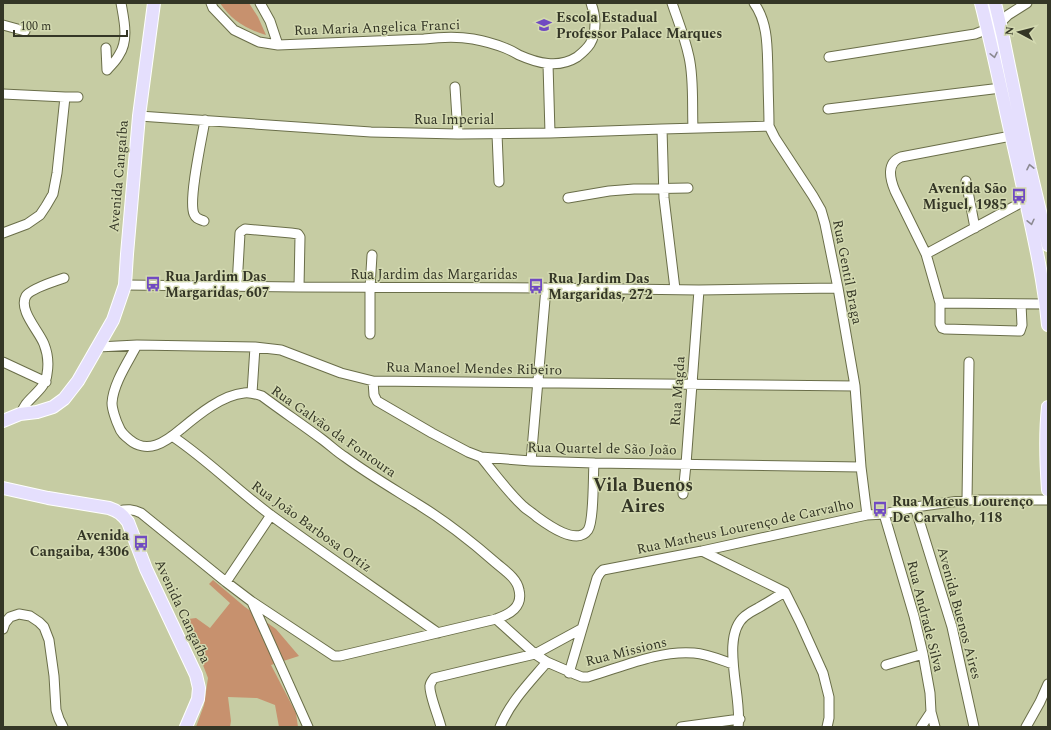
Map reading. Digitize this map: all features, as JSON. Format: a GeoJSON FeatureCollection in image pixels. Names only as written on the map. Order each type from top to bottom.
{"type":"FeatureCollection","features":[{"type":"Feature","properties":{"kind":"main road","name":"Avenida Cangaíba"},"geometry":{"type":"LineString","coordinates":[[3,421],[20,414],[37,412],[53,407],[64,399],[78,381],[113,320],[125,285],[126,254],[139,116],[154,3]]}},
{"type":"Feature","properties":{"kind":"main road"},"geometry":{"type":"LineString","coordinates":[[981,3],[1038,254],[1048,325]]}},
{"type":"Feature","properties":{"kind":"main road"},"geometry":{"type":"LineString","coordinates":[[995,3],[1030,169],[1046,227],[1048,245]]}},
{"type":"Feature","properties":{"kind":"main road"},"geometry":{"type":"LineString","coordinates":[[1048,407],[1046,423],[1048,490]]}},
{"type":"Feature","properties":{"kind":"main road"},"geometry":{"type":"LineString","coordinates":[[3,488],[118,511]]}},
{"type":"Feature","properties":{"kind":"main road","name":"Avenida Cangaíba"},"geometry":{"type":"LineString","coordinates":[[118,511],[128,522],[146,568],[196,674],[198,699],[186,727]]}},
{"type":"Feature","properties":{"kind":"street"},"geometry":{"type":"LineString","coordinates":[[106,48],[107,70],[119,56],[125,43],[125,30],[121,3]]}},
{"type":"Feature","properties":{"kind":"street","name":"Rua Maria Angelica Franci"},"geometry":{"type":"LineString","coordinates":[[211,3],[234,30],[260,42],[278,44],[457,37],[491,43],[533,60],[548,64],[560,64],[572,60],[584,52],[588,47],[595,30],[595,18],[591,3]]}},
{"type":"Feature","properties":{"kind":"street"},"geometry":{"type":"LineString","coordinates":[[260,3],[270,21],[278,44]]}},
{"type":"Feature","properties":{"kind":"street"},"geometry":{"type":"LineString","coordinates":[[672,3],[689,58],[693,128]]}},
{"type":"Feature","properties":{"kind":"street","name":"Rua Gentil Braga"},"geometry":{"type":"LineString","coordinates":[[754,3],[764,25],[767,44],[769,126],[775,138],[813,196],[821,210],[825,224],[855,386],[861,467],[867,515]]}},
{"type":"Feature","properties":{"kind":"street"},"geometry":{"type":"LineString","coordinates":[[829,57],[975,34],[1000,23],[1008,15],[1027,3]]}},
{"type":"Feature","properties":{"kind":"street"},"geometry":{"type":"LineString","coordinates":[[3,25],[25,31]]}},
{"type":"Feature","properties":{"kind":"street"},"geometry":{"type":"LineString","coordinates":[[548,64],[550,133]]}},
{"type":"Feature","properties":{"kind":"street"},"geometry":{"type":"LineString","coordinates":[[455,87],[458,134]]}},
{"type":"Feature","properties":{"kind":"street"},"geometry":{"type":"LineString","coordinates":[[828,109],[1001,88]]}},
{"type":"Feature","properties":{"kind":"street"},"geometry":{"type":"LineString","coordinates":[[3,94],[65,98],[78,97]]}},
{"type":"Feature","properties":{"kind":"street"},"geometry":{"type":"LineString","coordinates":[[3,233],[27,224],[40,215],[53,194],[57,173],[65,98]]}},
{"type":"Feature","properties":{"kind":"street","name":"Rua Imperial"},"geometry":{"type":"LineString","coordinates":[[139,116],[372,132],[458,134],[550,133],[769,126]]}},
{"type":"Feature","properties":{"kind":"street"},"geometry":{"type":"LineString","coordinates":[[204,221],[197,219],[192,206],[195,178],[206,120]]}},
{"type":"Feature","properties":{"kind":"street"},"geometry":{"type":"LineString","coordinates":[[662,129],[663,188],[675,289]]}},
{"type":"Feature","properties":{"kind":"street"},"geometry":{"type":"LineString","coordinates":[[497,134],[499,182]]}},
{"type":"Feature","properties":{"kind":"street"},"geometry":{"type":"LineString","coordinates":[[1011,136],[901,157],[896,159],[894,162],[890,174],[926,254],[940,303],[940,324],[943,329],[1020,331],[1022,325],[1021,304]]}},
{"type":"Feature","properties":{"kind":"street"},"geometry":{"type":"LineString","coordinates":[[966,181],[975,228]]}},
{"type":"Feature","properties":{"kind":"street"},"geometry":{"type":"LineString","coordinates":[[568,198],[616,190],[688,188]]}},
{"type":"Feature","properties":{"kind":"street"},"geometry":{"type":"LineString","coordinates":[[926,254],[1026,200]]}},
{"type":"Feature","properties":{"kind":"street"},"geometry":{"type":"LineString","coordinates":[[237,286],[240,233],[245,229],[298,234],[300,237],[299,287]]}},
{"type":"Feature","properties":{"kind":"street"},"geometry":{"type":"LineString","coordinates":[[370,334],[372,255]]}},
{"type":"Feature","properties":{"kind":"street"},"geometry":{"type":"LineString","coordinates":[[20,414],[26,404],[46,382],[48,358],[44,343],[25,310],[24,302],[26,296],[31,291],[64,278]]}},
{"type":"Feature","properties":{"kind":"street","name":"Rua Jardim das Margaridas"},"geometry":{"type":"LineString","coordinates":[[125,285],[699,290],[838,288]]}},
{"type":"Feature","properties":{"kind":"street"},"geometry":{"type":"LineString","coordinates":[[531,461],[546,288]]}},
{"type":"Feature","properties":{"kind":"street","name":"Rua Magda"},"geometry":{"type":"LineString","coordinates":[[683,494],[699,290]]}},
{"type":"Feature","properties":{"kind":"street"},"geometry":{"type":"LineString","coordinates":[[940,303],[1046,304]]}},
{"type":"Feature","properties":{"kind":"street","name":"Rua Manoel Mendes Ribeiro"},"geometry":{"type":"LineString","coordinates":[[98,347],[137,345],[255,347],[281,350],[341,373],[373,381],[538,384],[855,386]]}},
{"type":"Feature","properties":{"kind":"street","name":"Rua Galvão da Fontoura"},"geometry":{"type":"LineString","coordinates":[[137,345],[116,386],[112,404],[121,432],[132,442],[143,447],[156,445],[172,436],[203,411],[222,400],[244,393],[252,393],[262,396],[343,456],[445,522],[487,555],[516,581],[520,597],[512,612],[496,619],[340,656],[334,656],[251,601],[141,514]]}},
{"type":"Feature","properties":{"kind":"street"},"geometry":{"type":"LineString","coordinates":[[252,393],[255,347]]}},
{"type":"Feature","properties":{"kind":"street"},"geometry":{"type":"LineString","coordinates":[[3,362],[46,382]]}},
{"type":"Feature","properties":{"kind":"street"},"geometry":{"type":"LineString","coordinates":[[967,500],[969,362]]}},
{"type":"Feature","properties":{"kind":"street","name":"Rua Quartel de São João"},"geometry":{"type":"LineString","coordinates":[[373,381],[374,395],[377,401],[432,433],[468,452],[481,457],[531,461],[594,463],[861,467]]}},
{"type":"Feature","properties":{"kind":"street","name":"Rua João Barbosa Ortiz"},"geometry":{"type":"LineString","coordinates":[[172,436],[188,447],[271,515],[438,633]]}},
{"type":"Feature","properties":{"kind":"street"},"geometry":{"type":"LineString","coordinates":[[481,457],[523,506],[556,529],[573,536],[585,534],[589,528],[592,513],[594,463]]}},
{"type":"Feature","properties":{"kind":"street","name":"Rua Matheus Lourenço de Carvalho"},"geometry":{"type":"LineString","coordinates":[[569,672],[597,578],[603,570],[702,551],[867,515],[888,513],[915,507],[967,500],[1048,500]]}},
{"type":"Feature","properties":{"kind":"street","name":"Avenida Buenos Aires"},"geometry":{"type":"LineString","coordinates":[[915,507],[952,627],[974,727]]}},
{"type":"Feature","properties":{"kind":"street"},"geometry":{"type":"LineString","coordinates":[[118,511],[134,510],[141,514]]}},
{"type":"Feature","properties":{"kind":"street","name":"Rua Andrade Silva"},"geometry":{"type":"LineString","coordinates":[[888,513],[923,654],[930,693],[931,712],[935,727]]}},
{"type":"Feature","properties":{"kind":"street"},"geometry":{"type":"LineString","coordinates":[[128,522],[133,517],[141,514]]}},
{"type":"Feature","properties":{"kind":"street"},"geometry":{"type":"LineString","coordinates":[[226,582],[271,515]]}},
{"type":"Feature","properties":{"kind":"street"},"geometry":{"type":"LineString","coordinates":[[702,551],[785,592],[823,673],[829,697],[829,718],[827,727]]}},
{"type":"Feature","properties":{"kind":"street"},"geometry":{"type":"LineString","coordinates":[[681,727],[739,723],[738,694],[733,664],[733,641],[735,630],[745,616],[785,592]]}},
{"type":"Feature","properties":{"kind":"street"},"geometry":{"type":"LineString","coordinates":[[251,601],[308,727]]}},
{"type":"Feature","properties":{"kind":"street"},"geometry":{"type":"LineString","coordinates":[[3,629],[5,623],[10,617],[19,614],[30,616],[44,627],[49,640],[54,676],[56,710],[63,727]]}},
{"type":"Feature","properties":{"kind":"street","name":"Rua Missions"},"geometry":{"type":"LineString","coordinates":[[496,619],[535,654],[547,662],[582,677],[588,677],[652,657],[671,653],[696,653],[733,664]]}},
{"type":"Feature","properties":{"kind":"street"},"geometry":{"type":"LineString","coordinates":[[439,726],[430,690],[430,684],[434,678],[535,654],[581,629]]}},
{"type":"Feature","properties":{"kind":"street"},"geometry":{"type":"LineString","coordinates":[[886,665],[923,654]]}},
{"type":"Feature","properties":{"kind":"street"},"geometry":{"type":"LineString","coordinates":[[500,727],[513,703],[547,662]]}},
{"type":"Feature","properties":{"kind":"street"},"geometry":{"type":"LineString","coordinates":[[1026,727],[1048,684]]}},
{"type":"Feature","properties":{"kind":"street"},"geometry":{"type":"LineString","coordinates":[[921,727],[931,712]]}},
{"type":"Feature","properties":{"kind":"shaded area"},"geometry":{"type":"Polygon","coordinates":[[[220,3],[249,3],[258,17],[266,35],[240,24],[224,9],[220,3]]]}},
{"type":"Feature","properties":{"kind":"shaded area"},"geometry":{"type":"Polygon","coordinates":[[[213,580],[245,607],[276,629],[299,656],[271,665],[296,713],[298,727],[279,727],[275,705],[257,698],[228,697],[231,721],[230,727],[196,727],[204,705],[208,678],[196,647],[181,620],[196,618],[210,628],[230,603],[209,584],[213,580]]]}},
{"type":"Feature","properties":{"kind":"place","name":"Escola Estadual Professor Palace Marques"},"geometry":{"type":"Point","coordinates":[544,25]}},
{"type":"Feature","properties":{"kind":"place","name":"Avenida São Miguel, 1985"},"geometry":{"type":"Point","coordinates":[1019,196]}},
{"type":"Feature","properties":{"kind":"place","name":"Rua Jardim Das Margaridas, 607"},"geometry":{"type":"Point","coordinates":[153,284]}},
{"type":"Feature","properties":{"kind":"place","name":"Rua Jardim Das Margaridas, 272"},"geometry":{"type":"Point","coordinates":[536,286]}},
{"type":"Feature","properties":{"kind":"place","name":"Rua Mateus Lourenço De Carvalho, 118"},"geometry":{"type":"Point","coordinates":[880,509]}},
{"type":"Feature","properties":{"kind":"place","name":"Avenida Cangaiba, 4306"},"geometry":{"type":"Point","coordinates":[141,543]}},
{"type":"Feature","properties":{"kind":"district","name":"Vila Buenos Aires"},"geometry":{"type":"Point","coordinates":[643,495]}}]}
